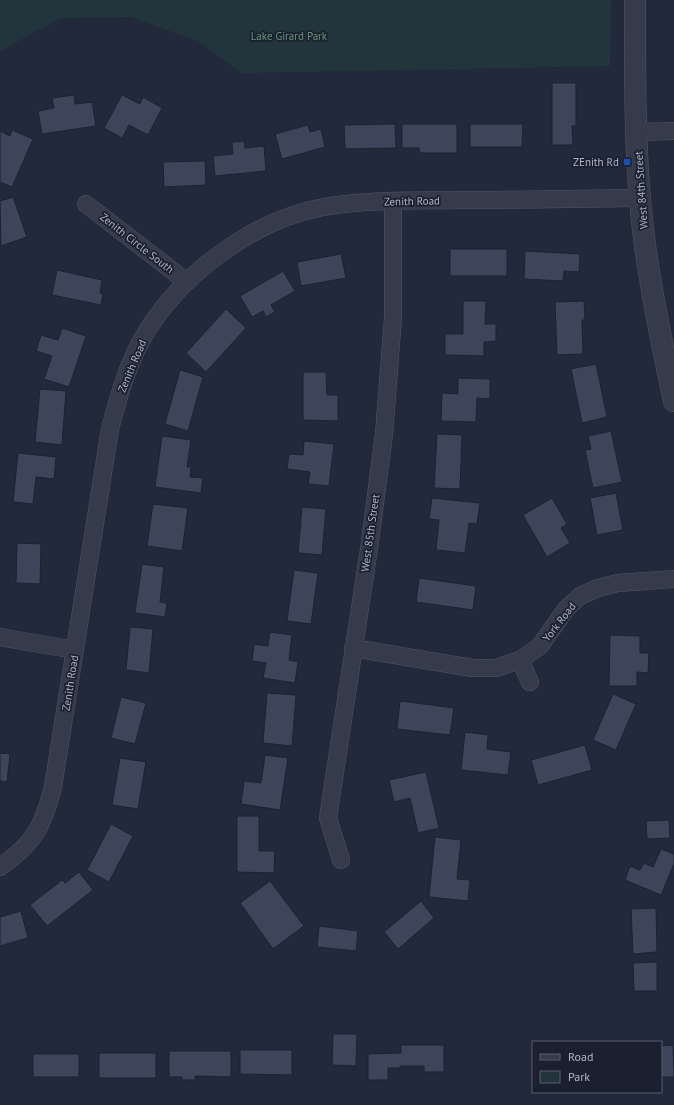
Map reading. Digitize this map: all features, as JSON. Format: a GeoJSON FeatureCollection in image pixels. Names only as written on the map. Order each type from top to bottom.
{"type":"FeatureCollection","features":[{"type":"Feature","properties":{"kind":"street","name":"West 84th Street"},"geometry":{"type":"LineString","coordinates":[[635,0],[637,132],[640,198],[645,245],[656,317],[674,400]]}},
{"type":"Feature","properties":{"kind":"street"},"geometry":{"type":"LineString","coordinates":[[637,132],[674,131]]}},
{"type":"Feature","properties":{"kind":"street","name":"Zenith Road"},"geometry":{"type":"LineString","coordinates":[[0,867],[16,856],[34,837],[46,813],[53,787],[110,429],[122,384],[141,341],[168,302],[187,282],[199,270],[237,242],[278,221],[323,207],[393,201],[640,198]]}},
{"type":"Feature","properties":{"kind":"street","name":"West 85th Street"},"geometry":{"type":"LineString","coordinates":[[341,860],[328,818],[369,549],[384,434],[393,318],[393,201]]}},
{"type":"Feature","properties":{"kind":"street","name":"Zenith Circle South"},"geometry":{"type":"LineString","coordinates":[[86,204],[187,282]]}},
{"type":"Feature","properties":{"kind":"street","name":"York Road"},"geometry":{"type":"LineString","coordinates":[[353,648],[472,668],[496,668],[520,660],[540,646],[566,609],[580,596],[598,588],[618,583],[674,579]]}},
{"type":"Feature","properties":{"kind":"street"},"geometry":{"type":"LineString","coordinates":[[0,637],[75,650]]}},
{"type":"Feature","properties":{"kind":"street"},"geometry":{"type":"LineString","coordinates":[[520,660],[530,682]]}},
{"type":"Feature","properties":{"kind":"green space","name":"Lake Girard Park"},"geometry":{"type":"Polygon","coordinates":[[[0,0],[611,0],[610,66],[241,73],[198,41],[130,17],[61,18],[0,51],[0,0]]]}},
{"type":"Feature","properties":{"kind":"building"},"geometry":{"type":"Polygon","coordinates":[[[552,83],[576,83],[576,126],[572,126],[573,145],[552,145],[552,83]]]}},
{"type":"Feature","properties":{"kind":"building"},"geometry":{"type":"Polygon","coordinates":[[[74,95],[75,104],[92,102],[96,126],[42,134],[38,111],[54,108],[52,98],[74,95]]]}},
{"type":"Feature","properties":{"kind":"building"},"geometry":{"type":"Polygon","coordinates":[[[122,95],[140,104],[143,97],[162,108],[148,135],[129,125],[122,138],[104,128],[122,95]]]}},
{"type":"Feature","properties":{"kind":"building"},"geometry":{"type":"Polygon","coordinates":[[[395,124],[396,148],[345,149],[344,125],[395,124]]]}},
{"type":"Feature","properties":{"kind":"building"},"geometry":{"type":"Polygon","coordinates":[[[402,124],[457,124],[457,153],[420,153],[419,148],[402,148],[402,124]]]}},
{"type":"Feature","properties":{"kind":"building"},"geometry":{"type":"Polygon","coordinates":[[[470,124],[523,124],[522,147],[470,147],[470,124]]]}},
{"type":"Feature","properties":{"kind":"building"},"geometry":{"type":"Polygon","coordinates":[[[308,125],[310,132],[321,129],[325,147],[282,159],[275,134],[308,125]]]}},
{"type":"Feature","properties":{"kind":"building"},"geometry":{"type":"Polygon","coordinates":[[[12,130],[33,139],[12,187],[0,182],[0,131],[10,136],[12,130]]]}},
{"type":"Feature","properties":{"kind":"building"},"geometry":{"type":"Polygon","coordinates":[[[244,141],[245,148],[264,146],[266,171],[215,176],[213,156],[233,154],[232,142],[244,141]]]}},
{"type":"Feature","properties":{"kind":"building"},"geometry":{"type":"Polygon","coordinates":[[[205,161],[206,185],[164,187],[163,162],[205,161]]]}},
{"type":"Feature","properties":{"kind":"building"},"geometry":{"type":"Polygon","coordinates":[[[13,197],[27,237],[1,246],[0,201],[13,197]]]}},
{"type":"Feature","properties":{"kind":"building"},"geometry":{"type":"Polygon","coordinates":[[[450,249],[507,249],[507,276],[450,276],[450,249]]]}},
{"type":"Feature","properties":{"kind":"building"},"geometry":{"type":"Polygon","coordinates":[[[525,251],[580,254],[579,272],[564,271],[563,281],[524,279],[525,251]]]}},
{"type":"Feature","properties":{"kind":"building"},"geometry":{"type":"Polygon","coordinates":[[[341,254],[346,278],[301,286],[297,262],[341,254]]]}},
{"type":"Feature","properties":{"kind":"building"},"geometry":{"type":"Polygon","coordinates":[[[57,270],[102,280],[100,293],[103,294],[101,305],[52,295],[57,270]]]}},
{"type":"Feature","properties":{"kind":"building"},"geometry":{"type":"Polygon","coordinates":[[[283,271],[295,291],[271,305],[275,312],[266,317],[263,311],[252,317],[240,296],[283,271]]]}},
{"type":"Feature","properties":{"kind":"building"},"geometry":{"type":"Polygon","coordinates":[[[463,301],[486,301],[485,324],[496,324],[496,341],[484,342],[484,356],[445,355],[445,334],[463,334],[463,301]]]}},
{"type":"Feature","properties":{"kind":"building"},"geometry":{"type":"Polygon","coordinates":[[[584,301],[585,320],[582,320],[583,354],[557,355],[555,302],[584,301]]]}},
{"type":"Feature","properties":{"kind":"building"},"geometry":{"type":"Polygon","coordinates":[[[226,309],[246,328],[206,372],[186,353],[226,309]]]}},
{"type":"Feature","properties":{"kind":"building"},"geometry":{"type":"Polygon","coordinates":[[[62,328],[86,336],[69,387],[44,379],[52,356],[36,351],[41,335],[58,340],[62,328]]]}},
{"type":"Feature","properties":{"kind":"building"},"geometry":{"type":"Polygon","coordinates":[[[596,364],[607,417],[582,423],[571,369],[596,364]]]}},
{"type":"Feature","properties":{"kind":"building"},"geometry":{"type":"Polygon","coordinates":[[[180,370],[203,377],[188,431],[165,424],[180,370]]]}},
{"type":"Feature","properties":{"kind":"building"},"geometry":{"type":"Polygon","coordinates":[[[303,372],[326,372],[327,395],[338,395],[338,421],[303,420],[303,372]]]}},
{"type":"Feature","properties":{"kind":"building"},"geometry":{"type":"Polygon","coordinates":[[[458,378],[490,379],[490,399],[477,398],[476,422],[441,421],[442,393],[458,394],[458,378]]]}},
{"type":"Feature","properties":{"kind":"building"},"geometry":{"type":"Polygon","coordinates":[[[40,389],[66,391],[62,445],[35,442],[40,389]]]}},
{"type":"Feature","properties":{"kind":"building"},"geometry":{"type":"Polygon","coordinates":[[[611,431],[622,482],[593,488],[585,450],[591,449],[588,436],[611,431]]]}},
{"type":"Feature","properties":{"kind":"building"},"geometry":{"type":"Polygon","coordinates":[[[437,434],[462,435],[460,489],[434,488],[437,434]]]}},
{"type":"Feature","properties":{"kind":"building"},"geometry":{"type":"Polygon","coordinates":[[[162,436],[191,440],[187,467],[191,467],[190,477],[203,478],[201,493],[155,487],[162,436]]]}},
{"type":"Feature","properties":{"kind":"building"},"geometry":{"type":"Polygon","coordinates":[[[304,441],[334,444],[329,486],[308,484],[310,472],[287,469],[289,454],[303,455],[304,441]]]}},
{"type":"Feature","properties":{"kind":"building"},"geometry":{"type":"Polygon","coordinates":[[[18,453],[56,457],[54,479],[36,477],[33,504],[13,502],[18,453]]]}},
{"type":"Feature","properties":{"kind":"building"},"geometry":{"type":"Polygon","coordinates":[[[616,493],[623,530],[597,535],[590,498],[616,493]]]}},
{"type":"Feature","properties":{"kind":"building"},"geometry":{"type":"Polygon","coordinates":[[[432,498],[480,503],[477,524],[469,523],[465,553],[436,550],[439,520],[429,519],[432,498]]]}},
{"type":"Feature","properties":{"kind":"building"},"geometry":{"type":"Polygon","coordinates":[[[552,498],[567,524],[561,528],[570,543],[547,557],[523,515],[552,498]]]}},
{"type":"Feature","properties":{"kind":"building"},"geometry":{"type":"Polygon","coordinates":[[[153,504],[188,508],[182,551],[147,546],[153,504]]]}},
{"type":"Feature","properties":{"kind":"building"},"geometry":{"type":"Polygon","coordinates":[[[302,507],[326,509],[322,555],[298,553],[302,507]]]}},
{"type":"Feature","properties":{"kind":"building"},"geometry":{"type":"Polygon","coordinates":[[[17,543],[41,544],[40,584],[16,583],[17,543]]]}},
{"type":"Feature","properties":{"kind":"building"},"geometry":{"type":"Polygon","coordinates":[[[142,564],[164,567],[160,602],[167,603],[165,617],[135,613],[142,564]]]}},
{"type":"Feature","properties":{"kind":"building"},"geometry":{"type":"Polygon","coordinates":[[[294,570],[318,573],[311,624],[287,621],[294,570]]]}},
{"type":"Feature","properties":{"kind":"building"},"geometry":{"type":"Polygon","coordinates":[[[419,578],[476,586],[473,610],[416,602],[419,578]]]}},
{"type":"Feature","properties":{"kind":"building"},"geometry":{"type":"Polygon","coordinates":[[[130,627],[153,629],[149,673],[126,670],[130,627]]]}},
{"type":"Feature","properties":{"kind":"building"},"geometry":{"type":"Polygon","coordinates":[[[270,632],[292,635],[289,660],[298,662],[295,683],[263,678],[266,663],[252,661],[254,644],[268,646],[270,632]]]}},
{"type":"Feature","properties":{"kind":"building"},"geometry":{"type":"Polygon","coordinates":[[[610,635],[640,636],[640,653],[649,653],[648,673],[637,672],[637,686],[609,686],[610,635]]]}},
{"type":"Feature","properties":{"kind":"building"},"geometry":{"type":"Polygon","coordinates":[[[267,693],[296,695],[292,746],[263,743],[267,693]]]}},
{"type":"Feature","properties":{"kind":"building"},"geometry":{"type":"Polygon","coordinates":[[[613,694],[636,704],[616,750],[593,740],[613,694]]]}},
{"type":"Feature","properties":{"kind":"building"},"geometry":{"type":"Polygon","coordinates":[[[121,697],[146,703],[135,744],[111,738],[121,697]]]}},
{"type":"Feature","properties":{"kind":"building"},"geometry":{"type":"Polygon","coordinates":[[[400,701],[454,708],[450,735],[397,729],[400,701]]]}},
{"type":"Feature","properties":{"kind":"building"},"geometry":{"type":"Polygon","coordinates":[[[465,732],[488,735],[487,749],[511,752],[508,775],[461,770],[465,732]]]}},
{"type":"Feature","properties":{"kind":"building"},"geometry":{"type":"Polygon","coordinates":[[[585,745],[592,770],[538,785],[531,760],[585,745]]]}},
{"type":"Feature","properties":{"kind":"building"},"geometry":{"type":"Polygon","coordinates":[[[0,753],[10,754],[7,782],[0,781],[0,753]]]}},
{"type":"Feature","properties":{"kind":"building"},"geometry":{"type":"Polygon","coordinates":[[[265,755],[288,758],[280,810],[241,804],[244,781],[261,783],[265,755]]]}},
{"type":"Feature","properties":{"kind":"building"},"geometry":{"type":"Polygon","coordinates":[[[120,758],[146,762],[138,809],[112,805],[120,758]]]}},
{"type":"Feature","properties":{"kind":"building"},"geometry":{"type":"Polygon","coordinates":[[[426,772],[439,828],[418,833],[410,798],[394,802],[389,780],[426,772]]]}},
{"type":"Feature","properties":{"kind":"building"},"geometry":{"type":"Polygon","coordinates":[[[237,816],[259,816],[259,851],[275,851],[274,873],[237,872],[237,816]]]}},
{"type":"Feature","properties":{"kind":"building"},"geometry":{"type":"Polygon","coordinates":[[[669,820],[670,838],[647,839],[646,821],[669,820]]]}},
{"type":"Feature","properties":{"kind":"building"},"geometry":{"type":"Polygon","coordinates":[[[111,824],[133,836],[109,882],[87,870],[111,824]]]}},
{"type":"Feature","properties":{"kind":"building"},"geometry":{"type":"Polygon","coordinates":[[[435,837],[461,840],[457,879],[470,880],[468,901],[429,897],[435,837]]]}},
{"type":"Feature","properties":{"kind":"building"},"geometry":{"type":"Polygon","coordinates":[[[661,849],[674,854],[674,864],[661,895],[625,880],[630,866],[640,870],[644,863],[653,867],[661,849]]]}},
{"type":"Feature","properties":{"kind":"building"},"geometry":{"type":"Polygon","coordinates":[[[79,872],[93,890],[47,926],[30,905],[62,880],[65,883],[79,872]]]}},
{"type":"Feature","properties":{"kind":"building"},"geometry":{"type":"Polygon","coordinates":[[[270,881],[304,926],[273,949],[240,903],[270,881]]]}},
{"type":"Feature","properties":{"kind":"building"},"geometry":{"type":"Polygon","coordinates":[[[421,901],[434,918],[398,949],[384,932],[421,901]]]}},
{"type":"Feature","properties":{"kind":"building"},"geometry":{"type":"Polygon","coordinates":[[[656,908],[657,952],[633,954],[631,909],[656,908]]]}},
{"type":"Feature","properties":{"kind":"building"},"geometry":{"type":"Polygon","coordinates":[[[21,911],[28,938],[0,946],[0,917],[21,911]]]}},
{"type":"Feature","properties":{"kind":"building"},"geometry":{"type":"Polygon","coordinates":[[[319,926],[358,931],[356,951],[317,947],[319,926]]]}},
{"type":"Feature","properties":{"kind":"building"},"geometry":{"type":"Polygon","coordinates":[[[657,962],[657,991],[634,991],[633,963],[657,962]]]}},
{"type":"Feature","properties":{"kind":"building"},"geometry":{"type":"Polygon","coordinates":[[[333,1034],[357,1034],[356,1066],[332,1065],[333,1034]]]}},
{"type":"Feature","properties":{"kind":"building"},"geometry":{"type":"Polygon","coordinates":[[[401,1045],[444,1045],[444,1072],[424,1072],[424,1066],[400,1066],[400,1068],[388,1068],[388,1080],[368,1080],[368,1054],[401,1053],[401,1045]]]}},
{"type":"Feature","properties":{"kind":"building"},"geometry":{"type":"Polygon","coordinates":[[[673,1045],[674,1077],[662,1077],[662,1046],[673,1045]]]}},
{"type":"Feature","properties":{"kind":"building"},"geometry":{"type":"Polygon","coordinates":[[[240,1050],[292,1050],[292,1075],[240,1074],[240,1050]]]}},
{"type":"Feature","properties":{"kind":"building"},"geometry":{"type":"Polygon","coordinates":[[[169,1051],[231,1051],[231,1077],[195,1076],[195,1080],[182,1080],[182,1077],[169,1077],[169,1051]]]}},
{"type":"Feature","properties":{"kind":"building"},"geometry":{"type":"Polygon","coordinates":[[[99,1053],[156,1053],[156,1078],[99,1078],[99,1053]]]}},
{"type":"Feature","properties":{"kind":"building"},"geometry":{"type":"Polygon","coordinates":[[[33,1054],[79,1054],[79,1077],[33,1077],[33,1054]]]}},
{"type":"Feature","properties":{"kind":"place","name":"ZEnith Rd"},"geometry":{"type":"Point","coordinates":[627,162]}}]}
